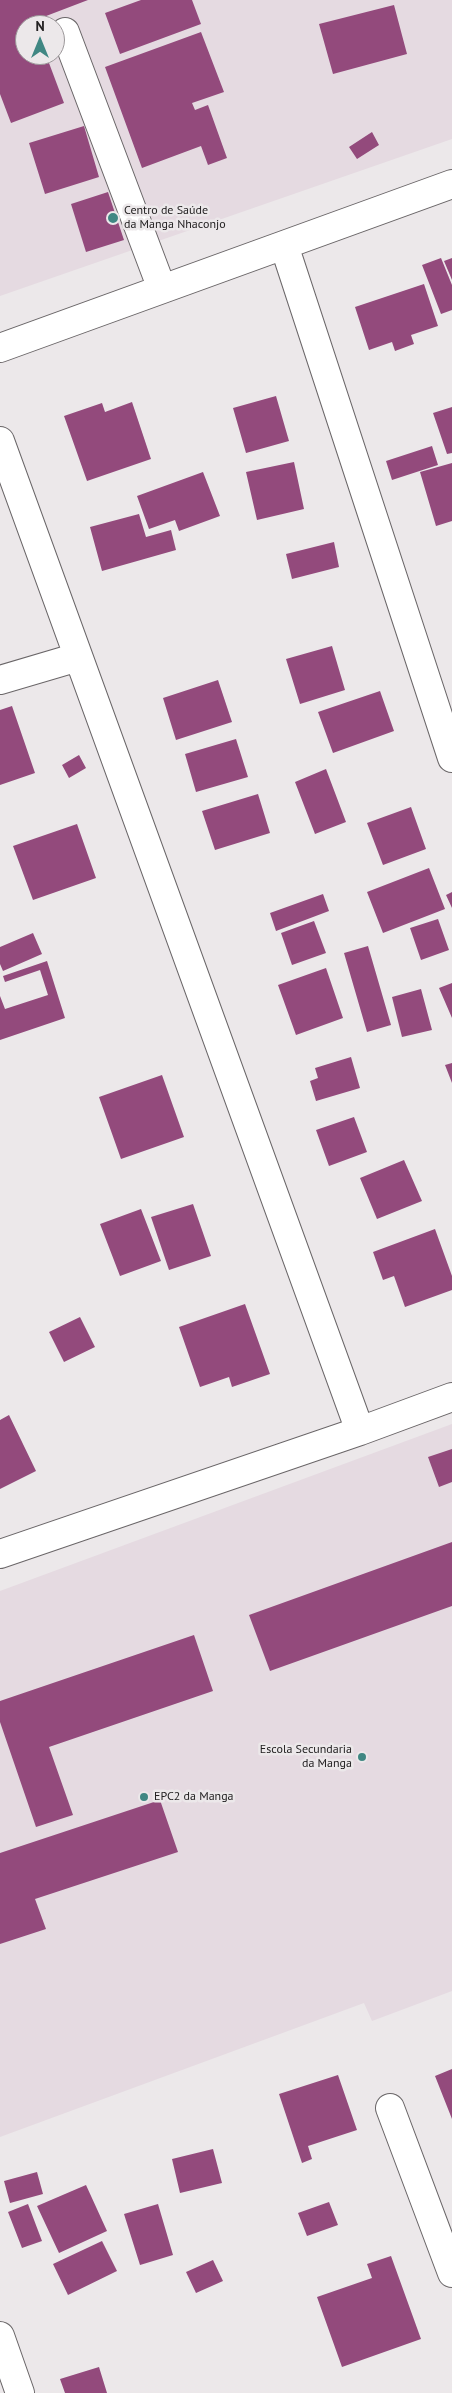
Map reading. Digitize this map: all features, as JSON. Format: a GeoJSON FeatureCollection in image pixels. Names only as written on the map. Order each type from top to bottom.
{"type":"FeatureCollection","features":[{"type":"Feature","properties":{"kind":"street"},"geometry":{"type":"LineString","coordinates":[[65,32],[162,289]]}},
{"type":"Feature","properties":{"kind":"street"},"geometry":{"type":"LineString","coordinates":[[0,348],[452,184]]}},
{"type":"Feature","properties":{"kind":"street"},"geometry":{"type":"LineString","coordinates":[[284,245],[452,758]]}},
{"type":"Feature","properties":{"kind":"street"},"geometry":{"type":"LineString","coordinates":[[0,442],[360,1431]]}},
{"type":"Feature","properties":{"kind":"street"},"geometry":{"type":"LineString","coordinates":[[0,680],[78,657]]}},
{"type":"Feature","properties":{"kind":"street"},"geometry":{"type":"LineString","coordinates":[[0,1554],[360,1431],[452,1396]]}},
{"type":"Feature","properties":{"kind":"street"},"geometry":{"type":"LineString","coordinates":[[390,2108],[452,2273]]}},
{"type":"Feature","properties":{"kind":"street"},"geometry":{"type":"LineString","coordinates":[[0,2336],[20,2393]]}},
{"type":"Feature","properties":{"kind":"shaded area","name":"Centro de Saúde da Manga Nhaconjo"},"geometry":{"type":"Polygon","coordinates":[[[0,0],[452,0],[452,139],[0,296],[0,0]]]}},
{"type":"Feature","properties":{"kind":"shaded area","name":"EPC2 da Manga"},"geometry":{"type":"Polygon","coordinates":[[[452,1424],[452,1991],[372,2021],[364,2003],[0,2137],[0,1591],[452,1424]]]}},
{"type":"Feature","properties":{"kind":"building"},"geometry":{"type":"Polygon","coordinates":[[[0,0],[88,0],[49,15],[15,15],[15,65],[50,65],[64,103],[11,123],[0,94],[0,0]]]}},
{"type":"Feature","properties":{"kind":"building"},"geometry":{"type":"Polygon","coordinates":[[[141,0],[192,0],[201,24],[120,54],[105,13],[141,0]]]}},
{"type":"Feature","properties":{"kind":"building"},"geometry":{"type":"Polygon","coordinates":[[[394,5],[407,54],[333,74],[319,24],[394,5]]]}},
{"type":"Feature","properties":{"kind":"building"},"geometry":{"type":"Polygon","coordinates":[[[201,32],[224,92],[192,103],[195,110],[208,105],[227,158],[208,165],[201,146],[142,168],[105,67],[201,32]]]}},
{"type":"Feature","properties":{"kind":"building"},"geometry":{"type":"Polygon","coordinates":[[[84,126],[99,177],[45,194],[29,143],[84,126]]]}},
{"type":"Feature","properties":{"kind":"building"},"geometry":{"type":"Polygon","coordinates":[[[372,132],[379,145],[357,159],[349,147],[372,132]]]}},
{"type":"Feature","properties":{"kind":"building"},"geometry":{"type":"Polygon","coordinates":[[[108,192],[124,240],[86,252],[71,204],[108,192]]]}},
{"type":"Feature","properties":{"kind":"building"},"geometry":{"type":"Polygon","coordinates":[[[441,258],[452,285],[452,310],[441,314],[422,265],[441,258]]]}},
{"type":"Feature","properties":{"kind":"building"},"geometry":{"type":"Polygon","coordinates":[[[452,258],[452,280],[444,261],[452,258]]]}},
{"type":"Feature","properties":{"kind":"building"},"geometry":{"type":"Polygon","coordinates":[[[424,284],[438,326],[411,335],[414,344],[395,351],[392,342],[369,350],[355,307],[424,284]]]}},
{"type":"Feature","properties":{"kind":"building"},"geometry":{"type":"Polygon","coordinates":[[[276,396],[289,441],[246,453],[233,408],[276,396]]]}},
{"type":"Feature","properties":{"kind":"building"},"geometry":{"type":"Polygon","coordinates":[[[132,402],[151,459],[87,481],[64,416],[102,403],[105,412],[132,402]]]}},
{"type":"Feature","properties":{"kind":"building"},"geometry":{"type":"Polygon","coordinates":[[[452,407],[452,453],[447,454],[433,413],[452,407]]]}},
{"type":"Feature","properties":{"kind":"building"},"geometry":{"type":"Polygon","coordinates":[[[432,446],[438,465],[392,480],[386,461],[432,446]]]}},
{"type":"Feature","properties":{"kind":"building"},"geometry":{"type":"Polygon","coordinates":[[[294,462],[304,509],[257,520],[246,472],[294,462]]]}},
{"type":"Feature","properties":{"kind":"building"},"geometry":{"type":"Polygon","coordinates":[[[452,463],[452,521],[436,526],[420,472],[452,463]]]}},
{"type":"Feature","properties":{"kind":"building"},"geometry":{"type":"Polygon","coordinates":[[[203,472],[220,516],[179,531],[175,520],[149,529],[137,496],[203,472]]]}},
{"type":"Feature","properties":{"kind":"building"},"geometry":{"type":"Polygon","coordinates":[[[139,514],[146,537],[171,530],[176,550],[102,571],[90,527],[139,514]]]}},
{"type":"Feature","properties":{"kind":"building"},"geometry":{"type":"Polygon","coordinates":[[[334,542],[339,567],[292,579],[286,554],[334,542]]]}},
{"type":"Feature","properties":{"kind":"building"},"geometry":{"type":"Polygon","coordinates":[[[332,646],[345,690],[300,704],[286,659],[332,646]]]}},
{"type":"Feature","properties":{"kind":"building"},"geometry":{"type":"Polygon","coordinates":[[[218,680],[232,722],[176,740],[163,698],[218,680]]]}},
{"type":"Feature","properties":{"kind":"building"},"geometry":{"type":"Polygon","coordinates":[[[380,691],[394,731],[333,753],[318,712],[380,691]]]}},
{"type":"Feature","properties":{"kind":"building"},"geometry":{"type":"Polygon","coordinates":[[[12,706],[35,773],[0,785],[0,710],[12,706]]]}},
{"type":"Feature","properties":{"kind":"building"},"geometry":{"type":"Polygon","coordinates":[[[236,739],[248,777],[196,792],[185,754],[236,739]]]}},
{"type":"Feature","properties":{"kind":"building"},"geometry":{"type":"Polygon","coordinates":[[[79,755],[86,768],[69,778],[62,765],[79,755]]]}},
{"type":"Feature","properties":{"kind":"building"},"geometry":{"type":"Polygon","coordinates":[[[326,769],[346,822],[315,834],[295,782],[326,769]]]}},
{"type":"Feature","properties":{"kind":"building"},"geometry":{"type":"Polygon","coordinates":[[[258,794],[270,833],[215,850],[202,811],[258,794]]]}},
{"type":"Feature","properties":{"kind":"building"},"geometry":{"type":"Polygon","coordinates":[[[411,807],[426,849],[383,865],[367,823],[411,807]]]}},
{"type":"Feature","properties":{"kind":"building"},"geometry":{"type":"Polygon","coordinates":[[[77,824],[96,878],[33,900],[13,846],[77,824]]]}},
{"type":"Feature","properties":{"kind":"building"},"geometry":{"type":"Polygon","coordinates":[[[429,868],[445,909],[383,933],[367,892],[429,868]]]}},
{"type":"Feature","properties":{"kind":"building"},"geometry":{"type":"Polygon","coordinates":[[[452,892],[452,908],[446,895],[452,892]]]}},
{"type":"Feature","properties":{"kind":"building"},"geometry":{"type":"Polygon","coordinates":[[[323,894],[329,911],[276,931],[270,913],[323,894]]]}},
{"type":"Feature","properties":{"kind":"building"},"geometry":{"type":"Polygon","coordinates":[[[438,919],[449,950],[421,960],[410,928],[438,919]]]}},
{"type":"Feature","properties":{"kind":"building"},"geometry":{"type":"Polygon","coordinates":[[[314,921],[326,953],[292,965],[281,933],[314,921]]]}},
{"type":"Feature","properties":{"kind":"building"},"geometry":{"type":"Polygon","coordinates":[[[33,933],[42,954],[3,971],[0,964],[0,947],[33,933]]]}},
{"type":"Feature","properties":{"kind":"building"},"geometry":{"type":"Polygon","coordinates":[[[368,946],[391,1025],[367,1032],[344,953],[368,946]]]}},
{"type":"Feature","properties":{"kind":"building"},"geometry":{"type":"Polygon","coordinates":[[[47,961],[65,1018],[0,1040],[0,996],[5,1009],[48,995],[40,970],[5,982],[3,976],[47,961]]]}},
{"type":"Feature","properties":{"kind":"building"},"geometry":{"type":"Polygon","coordinates":[[[326,968],[343,1018],[296,1035],[278,985],[326,968]]]}},
{"type":"Feature","properties":{"kind":"building"},"geometry":{"type":"Polygon","coordinates":[[[452,983],[452,1018],[439,988],[452,983]]]}},
{"type":"Feature","properties":{"kind":"building"},"geometry":{"type":"Polygon","coordinates":[[[421,989],[432,1030],[402,1037],[392,997],[421,989]]]}},
{"type":"Feature","properties":{"kind":"building"},"geometry":{"type":"Polygon","coordinates":[[[351,1057],[360,1088],[316,1101],[310,1081],[318,1078],[315,1068],[351,1057]]]}},
{"type":"Feature","properties":{"kind":"building"},"geometry":{"type":"Polygon","coordinates":[[[452,1063],[452,1083],[445,1065],[452,1063]]]}},
{"type":"Feature","properties":{"kind":"building"},"geometry":{"type":"Polygon","coordinates":[[[162,1075],[184,1137],[121,1159],[99,1097],[162,1075]]]}},
{"type":"Feature","properties":{"kind":"building"},"geometry":{"type":"Polygon","coordinates":[[[354,1117],[367,1152],[329,1166],[316,1130],[354,1117]]]}},
{"type":"Feature","properties":{"kind":"building"},"geometry":{"type":"Polygon","coordinates":[[[404,1160],[422,1201],[377,1219],[360,1178],[404,1160]]]}},
{"type":"Feature","properties":{"kind":"building"},"geometry":{"type":"Polygon","coordinates":[[[193,1204],[211,1256],[169,1270],[151,1217],[193,1204]]]}},
{"type":"Feature","properties":{"kind":"building"},"geometry":{"type":"Polygon","coordinates":[[[141,1209],[161,1261],[120,1276],[100,1224],[141,1209]]]}},
{"type":"Feature","properties":{"kind":"building"},"geometry":{"type":"Polygon","coordinates":[[[435,1229],[452,1276],[452,1290],[405,1307],[394,1276],[383,1280],[373,1252],[435,1229]]]}},
{"type":"Feature","properties":{"kind":"building"},"geometry":{"type":"Polygon","coordinates":[[[245,1304],[270,1374],[232,1387],[229,1377],[200,1387],[179,1327],[245,1304]]]}},
{"type":"Feature","properties":{"kind":"building"},"geometry":{"type":"Polygon","coordinates":[[[80,1317],[95,1347],[64,1362],[49,1332],[80,1317]]]}},
{"type":"Feature","properties":{"kind":"building"},"geometry":{"type":"Polygon","coordinates":[[[9,1415],[36,1471],[0,1489],[0,1420],[9,1415]]]}},
{"type":"Feature","properties":{"kind":"building"},"geometry":{"type":"Polygon","coordinates":[[[452,1449],[452,1482],[439,1487],[428,1457],[452,1449]]]}},
{"type":"Feature","properties":{"kind":"building"},"geometry":{"type":"Polygon","coordinates":[[[452,1542],[452,1606],[270,1671],[249,1615],[452,1542]]]}},
{"type":"Feature","properties":{"kind":"building"},"geometry":{"type":"Polygon","coordinates":[[[194,1635],[213,1691],[49,1747],[73,1815],[36,1827],[0,1722],[0,1701],[194,1635]]]}},
{"type":"Feature","properties":{"kind":"building"},"geometry":{"type":"Polygon","coordinates":[[[160,1800],[178,1852],[35,1899],[46,1929],[0,1944],[0,1853],[160,1800]]]}},
{"type":"Feature","properties":{"kind":"building"},"geometry":{"type":"Polygon","coordinates":[[[452,2069],[452,2119],[435,2076],[452,2069]]]}},
{"type":"Feature","properties":{"kind":"building"},"geometry":{"type":"Polygon","coordinates":[[[338,2075],[357,2130],[308,2146],[312,2159],[302,2163],[279,2094],[338,2075]]]}},
{"type":"Feature","properties":{"kind":"building"},"geometry":{"type":"Polygon","coordinates":[[[213,2149],[222,2183],[180,2193],[172,2159],[213,2149]]]}},
{"type":"Feature","properties":{"kind":"building"},"geometry":{"type":"Polygon","coordinates":[[[37,2172],[43,2194],[10,2203],[4,2181],[37,2172]]]}},
{"type":"Feature","properties":{"kind":"building"},"geometry":{"type":"Polygon","coordinates":[[[86,2185],[107,2231],[59,2253],[37,2206],[86,2185]]]}},
{"type":"Feature","properties":{"kind":"building"},"geometry":{"type":"Polygon","coordinates":[[[329,2202],[338,2225],[307,2236],[298,2213],[329,2202]]]}},
{"type":"Feature","properties":{"kind":"building"},"geometry":{"type":"Polygon","coordinates":[[[28,2204],[42,2241],[22,2248],[8,2212],[28,2204]]]}},
{"type":"Feature","properties":{"kind":"building"},"geometry":{"type":"Polygon","coordinates":[[[158,2204],[173,2255],[140,2265],[124,2214],[158,2204]]]}},
{"type":"Feature","properties":{"kind":"building"},"geometry":{"type":"Polygon","coordinates":[[[102,2241],[117,2271],[68,2295],[53,2264],[102,2241]]]}},
{"type":"Feature","properties":{"kind":"building"},"geometry":{"type":"Polygon","coordinates":[[[391,2256],[421,2339],[342,2367],[317,2297],[372,2278],[367,2264],[391,2256]]]}},
{"type":"Feature","properties":{"kind":"building"},"geometry":{"type":"Polygon","coordinates":[[[213,2260],[223,2281],[196,2293],[186,2272],[213,2260]]]}},
{"type":"Feature","properties":{"kind":"building"},"geometry":{"type":"Polygon","coordinates":[[[99,2367],[107,2393],[65,2393],[60,2379],[99,2367]]]}},
{"type":"Feature","properties":{"kind":"place","name":"Centro de Saúde da Manga Nhaconjo"},"geometry":{"type":"Point","coordinates":[113,218]}},
{"type":"Feature","properties":{"kind":"place","name":"Escola Secundaria da Manga"},"geometry":{"type":"Point","coordinates":[362,1757]}},
{"type":"Feature","properties":{"kind":"place","name":"EPC2 da Manga"},"geometry":{"type":"Point","coordinates":[144,1797]}}]}
